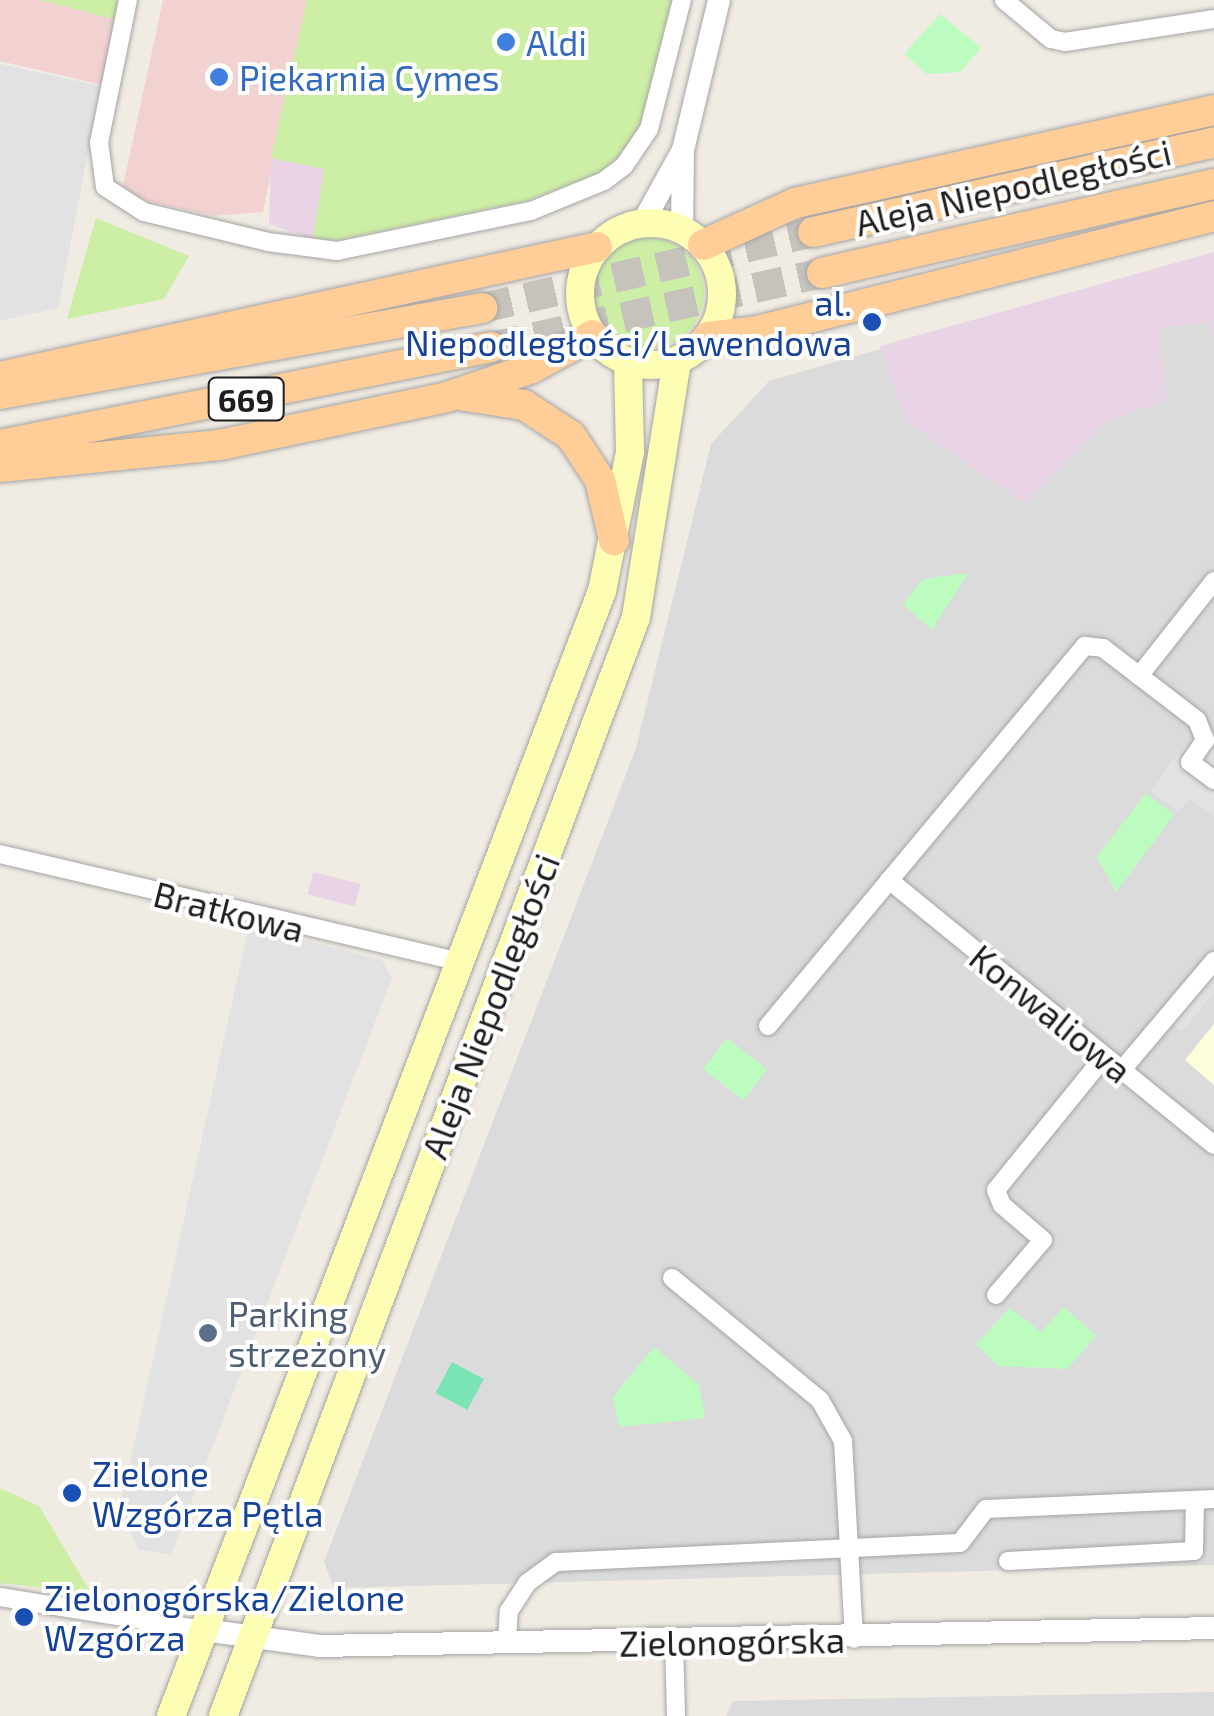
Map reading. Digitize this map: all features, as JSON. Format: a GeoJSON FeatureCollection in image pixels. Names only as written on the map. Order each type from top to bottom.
{"type":"FeatureCollection","features":[{"type":"Feature","properties":{"kind":"main road"},"geometry":{"type":"LineString","coordinates":[[0,378],[598,247],[642,224],[693,238],[795,203],[1214,110]]}},
{"type":"Feature","properties":{"kind":"main road","name":"Aleja Niepodległości"},"geometry":{"type":"LineString","coordinates":[[813,232],[1214,142]]}},
{"type":"Feature","properties":{"kind":"main road","name":"Aleja Niepodległości"},"geometry":{"type":"LineString","coordinates":[[822,273],[1214,184]]}},
{"type":"Feature","properties":{"kind":"main road"},"geometry":{"type":"LineString","coordinates":[[598,247],[580,300],[593,335],[628,362],[677,360],[708,337],[757,331],[1214,216]]}},
{"type":"Feature","properties":{"kind":"main road"},"geometry":{"type":"LineString","coordinates":[[693,238],[723,290],[708,337]]}},
{"type":"Feature","properties":{"kind":"main road","name":"669"},"geometry":{"type":"LineString","coordinates":[[0,394],[482,308]]}},
{"type":"Feature","properties":{"kind":"main road"},"geometry":{"type":"LineString","coordinates":[[0,467],[220,445],[446,396],[532,368],[593,335]]}},
{"type":"Feature","properties":{"kind":"main road","name":"669"},"geometry":{"type":"LineString","coordinates":[[0,444],[490,347]]}},
{"type":"Feature","properties":{"kind":"main road","name":"Aleja Niepodległości"},"geometry":{"type":"LineString","coordinates":[[223,1716],[618,674],[649,564],[677,360]]}},
{"type":"Feature","properties":{"kind":"main road","name":"Aleja Niepodległości"},"geometry":{"type":"LineString","coordinates":[[171,1716],[570,677],[614,540],[630,452],[628,362]]}},
{"type":"Feature","properties":{"kind":"main road"},"geometry":{"type":"LineString","coordinates":[[446,396],[497,398],[554,422],[586,454],[600,480],[614,540]]}},
{"type":"Feature","properties":{"kind":"street"},"geometry":{"type":"LineString","coordinates":[[128,0],[98,142],[98,169],[119,202],[308,249],[373,243],[561,202],[624,166],[650,129],[682,0]]}},
{"type":"Feature","properties":{"kind":"street"},"geometry":{"type":"LineString","coordinates":[[642,224],[682,150],[719,0]]}},
{"type":"Feature","properties":{"kind":"street"},"geometry":{"type":"LineString","coordinates":[[1004,0],[1050,39],[1066,42],[1214,20]]}},
{"type":"Feature","properties":{"kind":"street"},"geometry":{"type":"LineString","coordinates":[[682,150],[693,238]]}},
{"type":"Feature","properties":{"kind":"street"},"geometry":{"type":"LineString","coordinates":[[1139,676],[1214,581]]}},
{"type":"Feature","properties":{"kind":"street"},"geometry":{"type":"LineString","coordinates":[[768,1026],[1075,654],[1095,644],[1197,720],[1205,740],[1190,762],[1214,780]]}},
{"type":"Feature","properties":{"kind":"street","name":"Bratkowa"},"geometry":{"type":"LineString","coordinates":[[0,854],[459,962]]}},
{"type":"Feature","properties":{"kind":"street","name":"Konwaliowa"},"geometry":{"type":"LineString","coordinates":[[889,880],[1214,1146]]}},
{"type":"Feature","properties":{"kind":"street"},"geometry":{"type":"LineString","coordinates":[[1121,1071],[1214,960]]}},
{"type":"Feature","properties":{"kind":"street"},"geometry":{"type":"LineString","coordinates":[[996,1295],[1043,1240],[1002,1205],[996,1190],[1104,1057]]}},
{"type":"Feature","properties":{"kind":"street"},"geometry":{"type":"LineString","coordinates":[[672,1278],[820,1400],[843,1441],[854,1639]]}},
{"type":"Feature","properties":{"kind":"street"},"geometry":{"type":"LineString","coordinates":[[507,1644],[509,1610],[527,1584],[556,1562],[960,1543],[986,1509],[1205,1500],[1194,1551],[1008,1561]]}},
{"type":"Feature","properties":{"kind":"street"},"geometry":{"type":"LineString","coordinates":[[0,1597],[204,1630]]}},
{"type":"Feature","properties":{"kind":"street","name":"Zielonogórska"},"geometry":{"type":"LineString","coordinates":[[204,1630],[318,1646],[674,1643],[1214,1628]]}},
{"type":"Feature","properties":{"kind":"street"},"geometry":{"type":"LineString","coordinates":[[674,1643],[676,1716]]}},
{"type":"Feature","properties":{"kind":"shaded area"},"geometry":{"type":"Polygon","coordinates":[[[0,0],[41,0],[117,20],[103,85],[0,61],[0,0]]]}},
{"type":"Feature","properties":{"kind":"shaded area"},"geometry":{"type":"Polygon","coordinates":[[[163,0],[307,0],[263,212],[213,216],[131,197],[123,186],[163,0]]]}},
{"type":"Feature","properties":{"kind":"shaded area"},"geometry":{"type":"Polygon","coordinates":[[[0,64],[101,86],[58,308],[0,321],[0,64]]]}},
{"type":"Feature","properties":{"kind":"shaded area"},"geometry":{"type":"Polygon","coordinates":[[[271,158],[325,169],[313,239],[269,224],[271,158]]]}},
{"type":"Feature","properties":{"kind":"shaded area"},"geometry":{"type":"Polygon","coordinates":[[[1214,252],[1214,337],[1208,322],[1159,328],[1167,400],[1106,422],[1025,503],[906,421],[880,346],[1214,252]]]}},
{"type":"Feature","properties":{"kind":"shaded area"},"geometry":{"type":"Polygon","coordinates":[[[1214,254],[1214,1565],[334,1588],[324,1562],[636,748],[711,444],[769,381],[1214,254]]]}},
{"type":"Feature","properties":{"kind":"shaded area"},"geometry":{"type":"Polygon","coordinates":[[[1193,734],[1214,750],[1214,817],[1190,799],[1179,812],[1150,791],[1193,734]]]}},
{"type":"Feature","properties":{"kind":"shaded area"},"geometry":{"type":"Polygon","coordinates":[[[313,872],[361,884],[355,906],[307,894],[313,872]]]}},
{"type":"Feature","properties":{"kind":"shaded area","name":"Parking strzeżony"},"geometry":{"type":"Polygon","coordinates":[[[249,926],[382,960],[392,978],[171,1555],[138,1549],[120,1508],[249,926]]]}},
{"type":"Feature","properties":{"kind":"shaded area"},"geometry":{"type":"Polygon","coordinates":[[[1214,970],[1214,993],[1182,1031],[1171,1022],[1214,970]]]}},
{"type":"Feature","properties":{"kind":"shaded area"},"geometry":{"type":"Polygon","coordinates":[[[1214,1024],[1214,1085],[1185,1060],[1214,1024]]]}},
{"type":"Feature","properties":{"kind":"shaded area"},"geometry":{"type":"Polygon","coordinates":[[[1214,1692],[1214,1716],[726,1716],[733,1701],[1214,1692]]]}},
{"type":"Feature","properties":{"kind":"green space"},"geometry":{"type":"Polygon","coordinates":[[[41,0],[121,0],[117,20],[41,0]]]}},
{"type":"Feature","properties":{"kind":"green space"},"geometry":{"type":"Polygon","coordinates":[[[307,0],[672,0],[641,127],[630,147],[599,174],[526,201],[338,240],[313,239],[324,169],[271,158],[307,0]]]}},
{"type":"Feature","properties":{"kind":"green space"},"geometry":{"type":"Polygon","coordinates":[[[940,14],[981,48],[960,72],[927,74],[904,54],[940,14]]]}},
{"type":"Feature","properties":{"kind":"green space"},"geometry":{"type":"Polygon","coordinates":[[[96,218],[189,256],[164,299],[67,319],[96,218]]]}},
{"type":"Feature","properties":{"kind":"green space"},"geometry":{"type":"Polygon","coordinates":[[[649,238],[670,242],[688,254],[700,272],[704,293],[700,314],[688,332],[670,344],[649,348],[628,344],[610,332],[598,314],[594,293],[598,272],[610,254],[628,242],[649,238]]]}},
{"type":"Feature","properties":{"kind":"green space"},"geometry":{"type":"Polygon","coordinates":[[[968,573],[932,630],[903,604],[923,579],[968,573]]]}},
{"type":"Feature","properties":{"kind":"green space"},"geometry":{"type":"Polygon","coordinates":[[[1146,793],[1174,815],[1116,892],[1097,857],[1146,793]]]}},
{"type":"Feature","properties":{"kind":"green space"},"geometry":{"type":"Polygon","coordinates":[[[727,1038],[767,1069],[743,1100],[703,1069],[727,1038]]]}},
{"type":"Feature","properties":{"kind":"green space"},"geometry":{"type":"Polygon","coordinates":[[[1064,1307],[1096,1336],[1067,1369],[998,1366],[976,1344],[1010,1308],[1041,1332],[1064,1307]]]}},
{"type":"Feature","properties":{"kind":"green space"},"geometry":{"type":"Polygon","coordinates":[[[654,1347],[699,1385],[705,1418],[619,1427],[613,1397],[654,1347]]]}},
{"type":"Feature","properties":{"kind":"green space"},"geometry":{"type":"Polygon","coordinates":[[[452,1362],[484,1379],[467,1410],[436,1393],[452,1362]]]}},
{"type":"Feature","properties":{"kind":"green space"},"geometry":{"type":"Polygon","coordinates":[[[0,1488],[39,1506],[91,1593],[0,1583],[0,1488]]]}},
{"type":"Feature","properties":{"kind":"tunnel"},"geometry":{"type":"LineString","coordinates":[[482,308],[813,232]]}},
{"type":"Feature","properties":{"kind":"tunnel"},"geometry":{"type":"LineString","coordinates":[[491,347],[822,273]]}},
{"type":"Feature","properties":{"kind":"place","name":"Aldi"},"geometry":{"type":"Point","coordinates":[506,42]}},
{"type":"Feature","properties":{"kind":"place","name":"Piekarnia Cymes"},"geometry":{"type":"Point","coordinates":[219,77]}},
{"type":"Feature","properties":{"kind":"place","name":"al. Niepodległości/Lawendowa"},"geometry":{"type":"Point","coordinates":[872,322]}},
{"type":"Feature","properties":{"kind":"place","name":"Parking strzeżony"},"geometry":{"type":"Point","coordinates":[208,1333]}},
{"type":"Feature","properties":{"kind":"place","name":"Zielone Wzgórza Pętla"},"geometry":{"type":"Point","coordinates":[72,1493]}},
{"type":"Feature","properties":{"kind":"place","name":"Zielonogórska/Zielone Wzgórza"},"geometry":{"type":"Point","coordinates":[24,1617]}}]}
